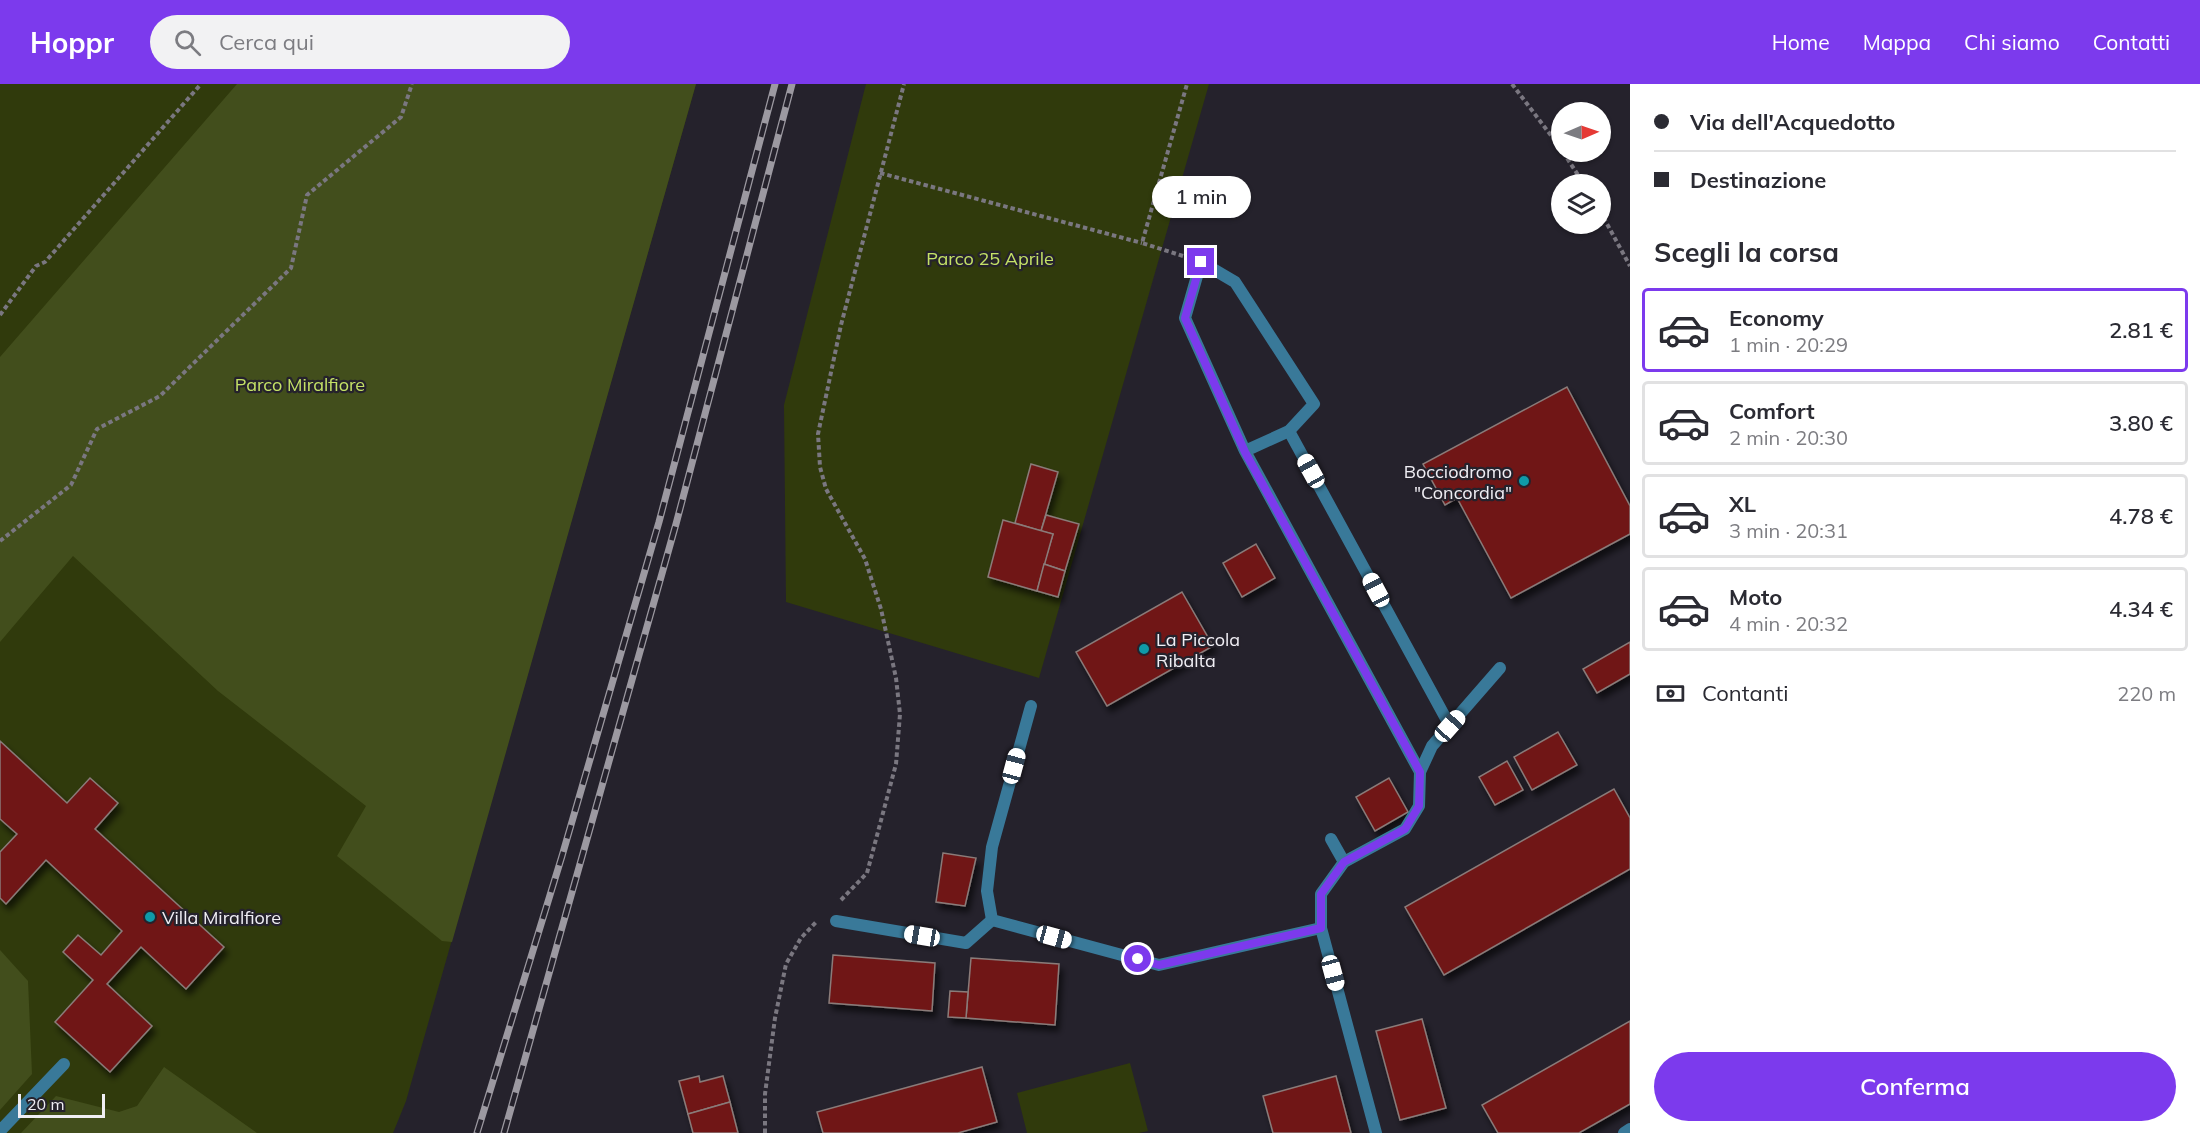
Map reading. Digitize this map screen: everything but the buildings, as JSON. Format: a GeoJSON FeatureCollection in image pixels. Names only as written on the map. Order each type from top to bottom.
{"type":"FeatureCollection","features":[{"type":"Feature","properties":{"kind":"street"},"geometry":{"type":"LineString","coordinates":[[1245,452],[1289,431],[1314,404],[1234,282],[1201,262],[1185,318],[1245,452],[1420,772]]}},
{"type":"Feature","properties":{"kind":"street"},"geometry":{"type":"LineString","coordinates":[[1289,431],[1450,726]]}},
{"type":"Feature","properties":{"kind":"street"},"geometry":{"type":"LineString","coordinates":[[1376,1133],[1321,928],[1321,894],[1344,862],[1405,829],[1419,806],[1420,772],[1432,746],[1500,668]]}},
{"type":"Feature","properties":{"kind":"street"},"geometry":{"type":"LineString","coordinates":[[992,920],[987,891],[992,847],[1030,706]]}},
{"type":"Feature","properties":{"kind":"street"},"geometry":{"type":"LineString","coordinates":[[1331,839],[1344,862]]}},
{"type":"Feature","properties":{"kind":"street"},"geometry":{"type":"LineString","coordinates":[[836,921],[966,943],[992,920]]}},
{"type":"Feature","properties":{"kind":"street"},"geometry":{"type":"LineString","coordinates":[[992,920],[1159,965],[1321,928]]}},
{"type":"Feature","properties":{"kind":"street"},"geometry":{"type":"LineString","coordinates":[[0,1131],[64,1064]]}},
{"type":"Feature","properties":{"kind":"street"},"geometry":{"type":"LineString","coordinates":[[1624,1133],[1630,1129]]}},
{"type":"Feature","properties":{"kind":"path"},"geometry":{"type":"LineString","coordinates":[[0,315],[36,266],[45,262],[201,84]]}},
{"type":"Feature","properties":{"kind":"path"},"geometry":{"type":"LineString","coordinates":[[0,541],[71,485],[97,429],[160,396],[291,268],[307,195],[401,117],[412,84]]}},
{"type":"Feature","properties":{"kind":"path"},"geometry":{"type":"LineString","coordinates":[[833,907],[867,873],[896,764],[900,714],[896,678],[881,609],[864,560],[826,489],[820,467],[818,441],[825,394],[838,337],[904,84]]}},
{"type":"Feature","properties":{"kind":"path"},"geometry":{"type":"LineString","coordinates":[[1142,243],[1187,84]]}},
{"type":"Feature","properties":{"kind":"path"},"geometry":{"type":"LineString","coordinates":[[1512,84],[1551,136]]}},
{"type":"Feature","properties":{"kind":"path"},"geometry":{"type":"LineString","coordinates":[[880,173],[1142,243],[1201,262]]}},
{"type":"Feature","properties":{"kind":"path"},"geometry":{"type":"LineString","coordinates":[[1611,231],[1630,266]]}},
{"type":"Feature","properties":{"kind":"path"},"geometry":{"type":"LineString","coordinates":[[765,1133],[765,1094],[775,1018],[786,964],[801,938],[819,918]]}},
{"type":"Feature","properties":{"kind":"green space","name":"Parco Miralfiore"},"geometry":{"type":"Polygon","coordinates":[[[0,84],[696,84],[406,1101],[393,1133],[0,1133],[0,84]]]}},
{"type":"Feature","properties":{"kind":"green space","name":"Parco Miralfiore"},"geometry":{"type":"Polygon","coordinates":[[[237,84],[696,84],[452,942],[442,941],[337,856],[366,806],[218,691],[73,556],[0,642],[0,357],[237,84]]]}},
{"type":"Feature","properties":{"kind":"green space","name":"Parco 25 Aprile"},"geometry":{"type":"Polygon","coordinates":[[[866,84],[1209,84],[1039,678],[786,602],[784,405],[866,84]]]}},
{"type":"Feature","properties":{"kind":"green space"},"geometry":{"type":"Polygon","coordinates":[[[0,950],[28,981],[32,1074],[0,1110],[0,950]]]}},
{"type":"Feature","properties":{"kind":"green space"},"geometry":{"type":"Polygon","coordinates":[[[1130,1063],[1148,1131],[1139,1133],[1027,1133],[1017,1093],[1130,1063]]]}},
{"type":"Feature","properties":{"kind":"green space"},"geometry":{"type":"Polygon","coordinates":[[[164,1067],[257,1133],[21,1133],[56,1096],[119,1112],[137,1106],[164,1067]]]}},
{"type":"Feature","properties":{"kind":"railway"},"geometry":{"type":"LineString","coordinates":[[477,1133],[562,856],[659,522],[775,84]]}},
{"type":"Feature","properties":{"kind":"railway"},"geometry":{"type":"LineString","coordinates":[[504,1133],[676,524],[792,84]]}},
{"type":"Feature","properties":{"kind":"place","name":"Bocciodromo \"Concordia\""},"geometry":{"type":"Point","coordinates":[1524,481]}},
{"type":"Feature","properties":{"kind":"place","name":"La Piccola Ribalta"},"geometry":{"type":"Point","coordinates":[1144,649]}},
{"type":"Feature","properties":{"kind":"place","name":"Villa Miralfiore"},"geometry":{"type":"Point","coordinates":[150,917]}},
{"type":"Feature","properties":{"kind":"route"},"geometry":{"type":"LineString","coordinates":[[1138,959],[1159,965],[1321,928],[1321,894],[1344,862],[1405,829],[1419,806],[1420,772],[1245,452],[1185,318],[1201,262]]}}]}
